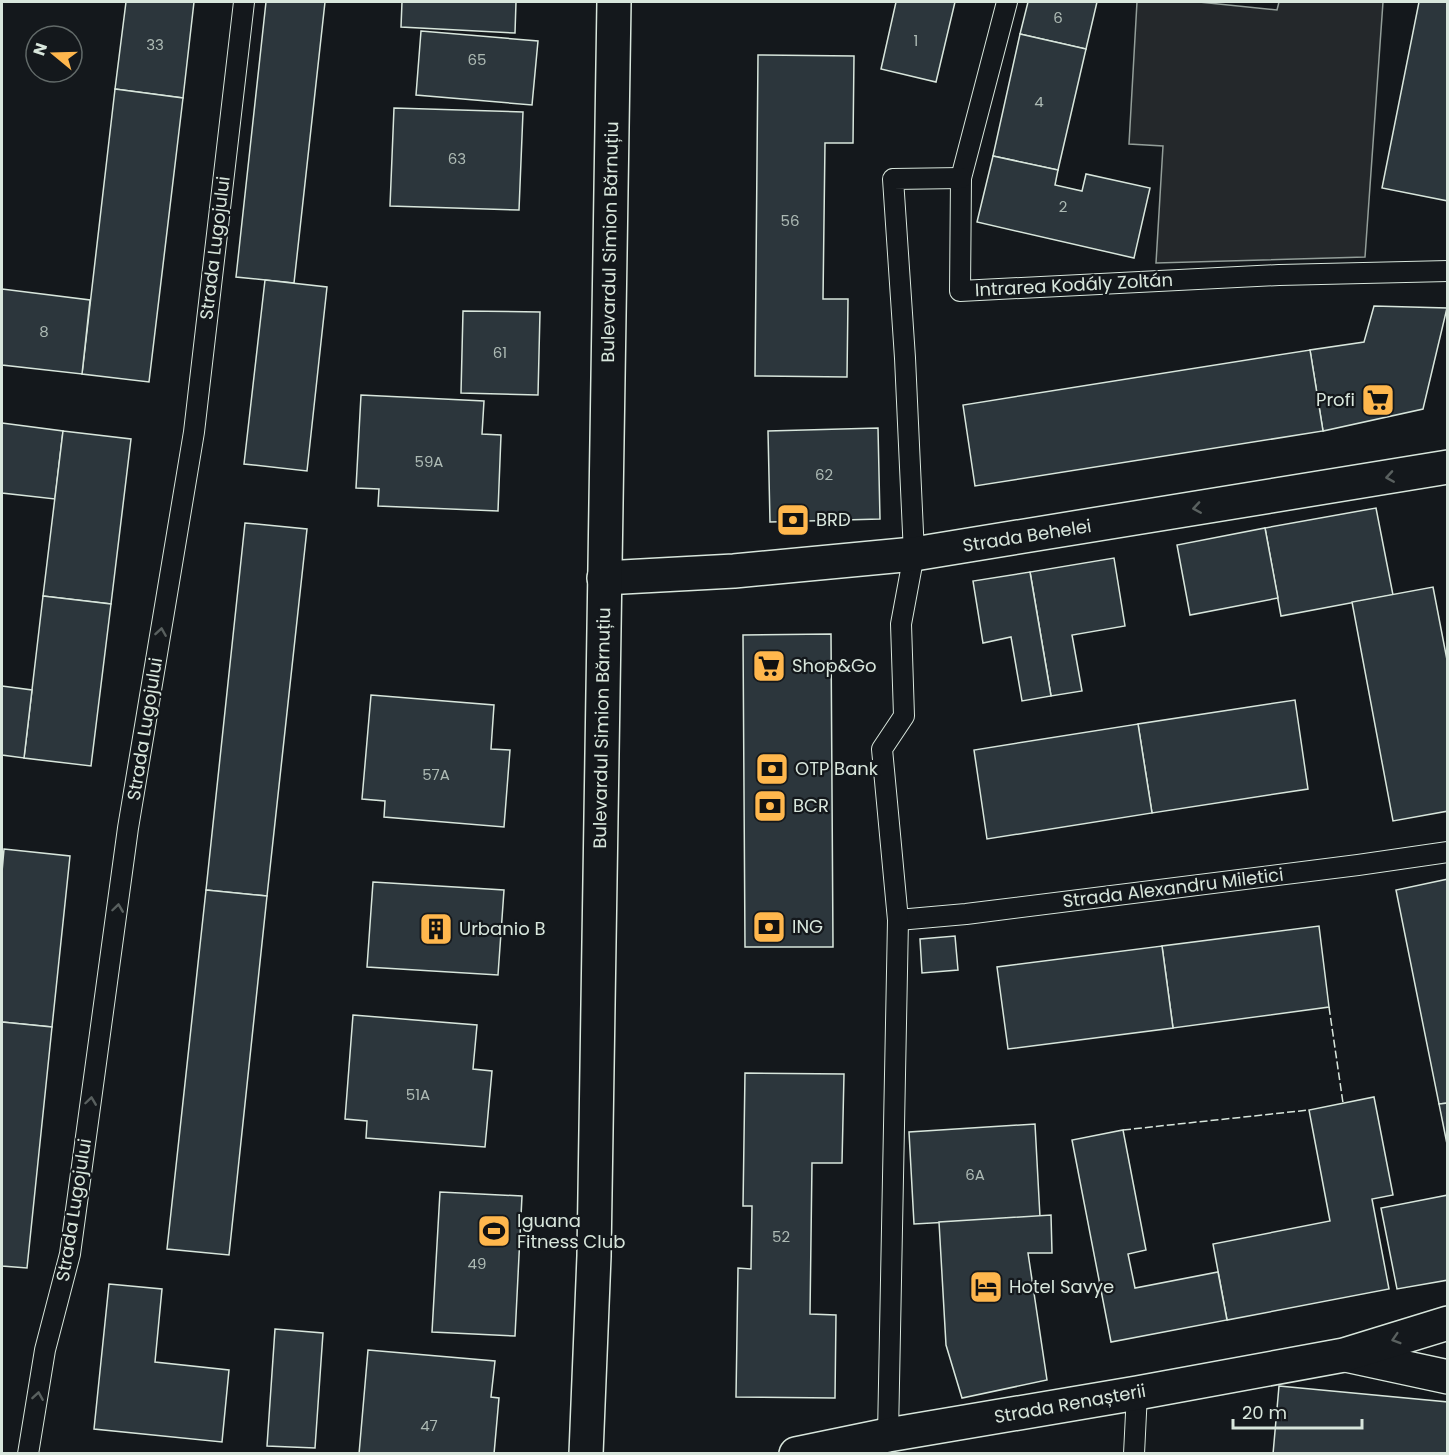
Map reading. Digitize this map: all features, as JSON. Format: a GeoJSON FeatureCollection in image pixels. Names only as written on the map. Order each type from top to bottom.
{"type":"FeatureCollection","features":[{"type":"Feature","properties":{"kind":"street","name":"Bulevardul Simion Bărnuțiu"},"geometry":{"type":"LineString","coordinates":[[585,1454],[594,1256],[614,2]]}},
{"type":"Feature","properties":{"kind":"street","name":"Strada Behelei"},"geometry":{"type":"LineString","coordinates":[[604,578],[734,571],[914,554],[1448,467]]}},
{"type":"Feature","properties":{"kind":"street","name":"Strada Renașterii"},"geometry":{"type":"LineString","coordinates":[[795,1454],[888,1435],[1344,1355],[1448,1323]]}},
{"type":"Feature","properties":{"kind":"street","name":"Strada Renașterii"},"geometry":{"type":"LineString","coordinates":[[1344,1355],[1448,1377]]}},
{"type":"Feature","properties":{"kind":"lane","name":"Strada Lugojului"},"geometry":{"type":"LineString","coordinates":[[28,1454],[45,1350],[70,1254],[129,828],[194,432],[244,2]]}},
{"type":"Feature","properties":{"kind":"lane","name":"Intrarea Kodály Zoltán"},"geometry":{"type":"LineString","coordinates":[[1007,2],[961,178],[960,291],[1279,275],[1448,271]]}},
{"type":"Feature","properties":{"kind":"lane"},"geometry":{"type":"LineString","coordinates":[[888,1435],[898,920],[882,749],[904,716],[901,624],[914,554],[905,358],[893,179],[961,178]]}},
{"type":"Feature","properties":{"kind":"lane","name":"Strada Alexandru Miletici"},"geometry":{"type":"LineString","coordinates":[[898,920],[1448,852]]}},
{"type":"Feature","properties":{"kind":"lane"},"geometry":{"type":"LineString","coordinates":[[1134,1454],[1137,1393]]}},
{"type":"Feature","properties":{"kind":"shaded area"},"geometry":{"type":"Polygon","coordinates":[[[1137,2],[1199,2],[1277,10],[1279,2],[1383,2],[1365,257],[1156,263],[1163,146],[1129,144],[1137,2]]]}},
{"type":"Feature","properties":{"kind":"building"},"geometry":{"type":"Polygon","coordinates":[[[126,2],[194,2],[183,98],[115,89],[126,2]]]}},
{"type":"Feature","properties":{"kind":"building"},"geometry":{"type":"Polygon","coordinates":[[[266,2],[325,2],[294,283],[236,277],[266,2]]]}},
{"type":"Feature","properties":{"kind":"building"},"geometry":{"type":"Polygon","coordinates":[[[402,2],[516,2],[515,33],[401,27],[402,2]]]}},
{"type":"Feature","properties":{"kind":"building"},"geometry":{"type":"Polygon","coordinates":[[[896,2],[955,2],[936,82],[881,69],[896,2]]]}},
{"type":"Feature","properties":{"kind":"building"},"geometry":{"type":"Polygon","coordinates":[[[1028,2],[1097,2],[1086,49],[1020,34],[1028,2]]]}},
{"type":"Feature","properties":{"kind":"building"},"geometry":{"type":"Polygon","coordinates":[[[1419,2],[1448,2],[1448,201],[1382,188],[1419,2]]]}},
{"type":"Feature","properties":{"kind":"building"},"geometry":{"type":"Polygon","coordinates":[[[421,31],[538,41],[532,105],[416,95],[421,31]]]}},
{"type":"Feature","properties":{"kind":"building"},"geometry":{"type":"Polygon","coordinates":[[[1020,34],[1086,49],[1058,170],[993,156],[1020,34]]]}},
{"type":"Feature","properties":{"kind":"building"},"geometry":{"type":"Polygon","coordinates":[[[758,55],[854,56],[853,143],[825,143],[823,299],[848,299],[847,377],[755,376],[758,55]]]}},
{"type":"Feature","properties":{"kind":"building"},"geometry":{"type":"Polygon","coordinates":[[[115,89],[183,98],[149,382],[82,374],[115,89]]]}},
{"type":"Feature","properties":{"kind":"building"},"geometry":{"type":"Polygon","coordinates":[[[394,108],[523,112],[519,210],[390,206],[394,108]]]}},
{"type":"Feature","properties":{"kind":"building"},"geometry":{"type":"Polygon","coordinates":[[[993,156],[1058,170],[1055,185],[1082,191],[1086,174],[1150,188],[1134,258],[977,222],[993,156]]]}},
{"type":"Feature","properties":{"kind":"building"},"geometry":{"type":"Polygon","coordinates":[[[265,280],[327,287],[307,471],[244,464],[265,280]]]}},
{"type":"Feature","properties":{"kind":"building"},"geometry":{"type":"Polygon","coordinates":[[[2,289],[90,300],[82,374],[2,365],[2,289]]]}},
{"type":"Feature","properties":{"kind":"building"},"geometry":{"type":"Polygon","coordinates":[[[1374,306],[1447,308],[1423,409],[1323,431],[1310,350],[1364,342],[1374,306]]]}},
{"type":"Feature","properties":{"kind":"building"},"geometry":{"type":"Polygon","coordinates":[[[463,311],[540,312],[538,395],[461,393],[463,311]]]}},
{"type":"Feature","properties":{"kind":"building"},"geometry":{"type":"Polygon","coordinates":[[[1310,350],[1323,431],[975,486],[963,405],[1310,350]]]}},
{"type":"Feature","properties":{"kind":"building"},"geometry":{"type":"Polygon","coordinates":[[[361,395],[484,401],[482,434],[501,435],[498,511],[378,506],[379,489],[356,488],[361,395]]]}},
{"type":"Feature","properties":{"kind":"building"},"geometry":{"type":"Polygon","coordinates":[[[2,423],[63,431],[55,499],[2,493],[2,423]]]}},
{"type":"Feature","properties":{"kind":"building"},"geometry":{"type":"Polygon","coordinates":[[[878,428],[880,519],[770,522],[768,431],[878,428]]]}},
{"type":"Feature","properties":{"kind":"building"},"geometry":{"type":"Polygon","coordinates":[[[63,431],[131,439],[111,604],[43,596],[63,431]]]}},
{"type":"Feature","properties":{"kind":"building"},"geometry":{"type":"Polygon","coordinates":[[[1376,508],[1393,595],[1281,616],[1265,528],[1376,508]]]}},
{"type":"Feature","properties":{"kind":"building"},"geometry":{"type":"Polygon","coordinates":[[[245,523],[307,529],[267,896],[206,890],[245,523]]]}},
{"type":"Feature","properties":{"kind":"building"},"geometry":{"type":"Polygon","coordinates":[[[1265,528],[1278,598],[1190,615],[1177,545],[1265,528]]]}},
{"type":"Feature","properties":{"kind":"building"},"geometry":{"type":"Polygon","coordinates":[[[1114,558],[1125,626],[1072,635],[1082,691],[1051,696],[1030,572],[1114,558]]]}},
{"type":"Feature","properties":{"kind":"building"},"geometry":{"type":"Polygon","coordinates":[[[1030,572],[1051,696],[1022,701],[1011,637],[983,643],[973,581],[1030,572]]]}},
{"type":"Feature","properties":{"kind":"building"},"geometry":{"type":"Polygon","coordinates":[[[1433,587],[1448,665],[1448,811],[1393,821],[1352,602],[1433,587]]]}},
{"type":"Feature","properties":{"kind":"building"},"geometry":{"type":"Polygon","coordinates":[[[43,596],[111,604],[91,766],[24,758],[43,596]]]}},
{"type":"Feature","properties":{"kind":"building"},"geometry":{"type":"Polygon","coordinates":[[[831,634],[833,947],[745,947],[743,635],[831,634]]]}},
{"type":"Feature","properties":{"kind":"building"},"geometry":{"type":"Polygon","coordinates":[[[2,686],[32,690],[24,758],[2,755],[2,686]]]}},
{"type":"Feature","properties":{"kind":"building"},"geometry":{"type":"Polygon","coordinates":[[[371,695],[494,705],[491,749],[510,750],[504,827],[384,817],[385,801],[362,799],[371,695]]]}},
{"type":"Feature","properties":{"kind":"building"},"geometry":{"type":"Polygon","coordinates":[[[1295,700],[1308,789],[1152,813],[1138,724],[1295,700]]]}},
{"type":"Feature","properties":{"kind":"building"},"geometry":{"type":"Polygon","coordinates":[[[1138,724],[1152,813],[987,839],[974,750],[1138,724]]]}},
{"type":"Feature","properties":{"kind":"building"},"geometry":{"type":"Polygon","coordinates":[[[4,849],[70,856],[52,1027],[2,1022],[4,849]]]}},
{"type":"Feature","properties":{"kind":"building"},"geometry":{"type":"Polygon","coordinates":[[[1448,879],[1448,1103],[1439,1104],[1396,890],[1448,879]]]}},
{"type":"Feature","properties":{"kind":"building","name":"Urbanio B"},"geometry":{"type":"Polygon","coordinates":[[[373,882],[504,890],[498,975],[367,967],[373,882]]]}},
{"type":"Feature","properties":{"kind":"building"},"geometry":{"type":"Polygon","coordinates":[[[206,890],[267,896],[229,1255],[167,1249],[206,890]]]}},
{"type":"Feature","properties":{"kind":"building"},"geometry":{"type":"Polygon","coordinates":[[[1319,926],[1329,1007],[1173,1028],[1162,946],[1319,926]]]}},
{"type":"Feature","properties":{"kind":"building"},"geometry":{"type":"Polygon","coordinates":[[[955,936],[958,970],[922,973],[920,939],[955,936]]]}},
{"type":"Feature","properties":{"kind":"building"},"geometry":{"type":"Polygon","coordinates":[[[1162,946],[1173,1028],[1008,1049],[997,967],[1162,946]]]}},
{"type":"Feature","properties":{"kind":"building"},"geometry":{"type":"Polygon","coordinates":[[[353,1015],[477,1025],[473,1069],[492,1071],[485,1147],[366,1138],[367,1121],[345,1119],[353,1015]]]}},
{"type":"Feature","properties":{"kind":"building"},"geometry":{"type":"Polygon","coordinates":[[[2,1022],[52,1027],[27,1268],[2,1266],[2,1022]]]}},
{"type":"Feature","properties":{"kind":"building"},"geometry":{"type":"Polygon","coordinates":[[[745,1073],[844,1074],[842,1163],[812,1163],[810,1314],[836,1315],[835,1398],[736,1397],[738,1268],[751,1269],[752,1206],[743,1206],[745,1073]]]}},
{"type":"Feature","properties":{"kind":"building"},"geometry":{"type":"Polygon","coordinates":[[[1374,1097],[1393,1195],[1372,1199],[1389,1289],[1227,1320],[1213,1244],[1330,1221],[1309,1110],[1374,1097]]]}},
{"type":"Feature","properties":{"kind":"building"},"geometry":{"type":"Polygon","coordinates":[[[1448,1103],[1448,1149],[1439,1104],[1448,1103]]]}},
{"type":"Feature","properties":{"kind":"building"},"geometry":{"type":"Polygon","coordinates":[[[1035,1124],[1040,1217],[914,1224],[909,1132],[1035,1124]]]}},
{"type":"Feature","properties":{"kind":"building"},"geometry":{"type":"Polygon","coordinates":[[[1123,1130],[1146,1250],[1128,1254],[1135,1288],[1218,1272],[1227,1320],[1111,1342],[1072,1140],[1123,1130]]]}},
{"type":"Feature","properties":{"kind":"building"},"geometry":{"type":"Polygon","coordinates":[[[440,1192],[522,1196],[515,1336],[432,1332],[440,1192]]]}},
{"type":"Feature","properties":{"kind":"building"},"geometry":{"type":"Polygon","coordinates":[[[1448,1195],[1448,1280],[1397,1289],[1381,1208],[1448,1195]]]}},
{"type":"Feature","properties":{"kind":"building"},"geometry":{"type":"Polygon","coordinates":[[[1051,1215],[1052,1253],[1028,1253],[1047,1380],[962,1398],[946,1345],[939,1222],[1051,1215]]]}},
{"type":"Feature","properties":{"kind":"building"},"geometry":{"type":"Polygon","coordinates":[[[109,1284],[162,1289],[155,1362],[229,1370],[222,1442],[94,1429],[109,1284]]]}},
{"type":"Feature","properties":{"kind":"building"},"geometry":{"type":"Polygon","coordinates":[[[275,1329],[323,1333],[315,1448],[267,1446],[275,1329]]]}},
{"type":"Feature","properties":{"kind":"building"},"geometry":{"type":"Polygon","coordinates":[[[368,1350],[495,1361],[491,1397],[499,1398],[494,1454],[359,1454],[368,1350]]]}},
{"type":"Feature","properties":{"kind":"building"},"geometry":{"type":"Polygon","coordinates":[[[1279,1386],[1448,1402],[1448,1454],[1273,1454],[1279,1386]]]}},
{"type":"Feature","properties":{"kind":"fence"},"geometry":{"type":"LineString","coordinates":[[1329,1007],[1343,1103]]}},
{"type":"Feature","properties":{"kind":"fence"},"geometry":{"type":"LineString","coordinates":[[1123,1130],[1309,1110]]}},
{"type":"Feature","properties":{"kind":"place","name":"Profi"},"geometry":{"type":"Point","coordinates":[1378,400]}},
{"type":"Feature","properties":{"kind":"place","name":"BRD"},"geometry":{"type":"Point","coordinates":[793,520]}},
{"type":"Feature","properties":{"kind":"place","name":"Shop&Go"},"geometry":{"type":"Point","coordinates":[769,666]}},
{"type":"Feature","properties":{"kind":"place","name":"OTP Bank"},"geometry":{"type":"Point","coordinates":[772,769]}},
{"type":"Feature","properties":{"kind":"place","name":"BCR"},"geometry":{"type":"Point","coordinates":[770,806]}},
{"type":"Feature","properties":{"kind":"place","name":"ING"},"geometry":{"type":"Point","coordinates":[769,927]}},
{"type":"Feature","properties":{"kind":"place","name":"Urbanio B"},"geometry":{"type":"Point","coordinates":[436,929]}},
{"type":"Feature","properties":{"kind":"place","name":"Iguana Fitness Club"},"geometry":{"type":"Point","coordinates":[494,1231]}},
{"type":"Feature","properties":{"kind":"place","name":"Hotel Savye"},"geometry":{"type":"Point","coordinates":[986,1287]}}]}
